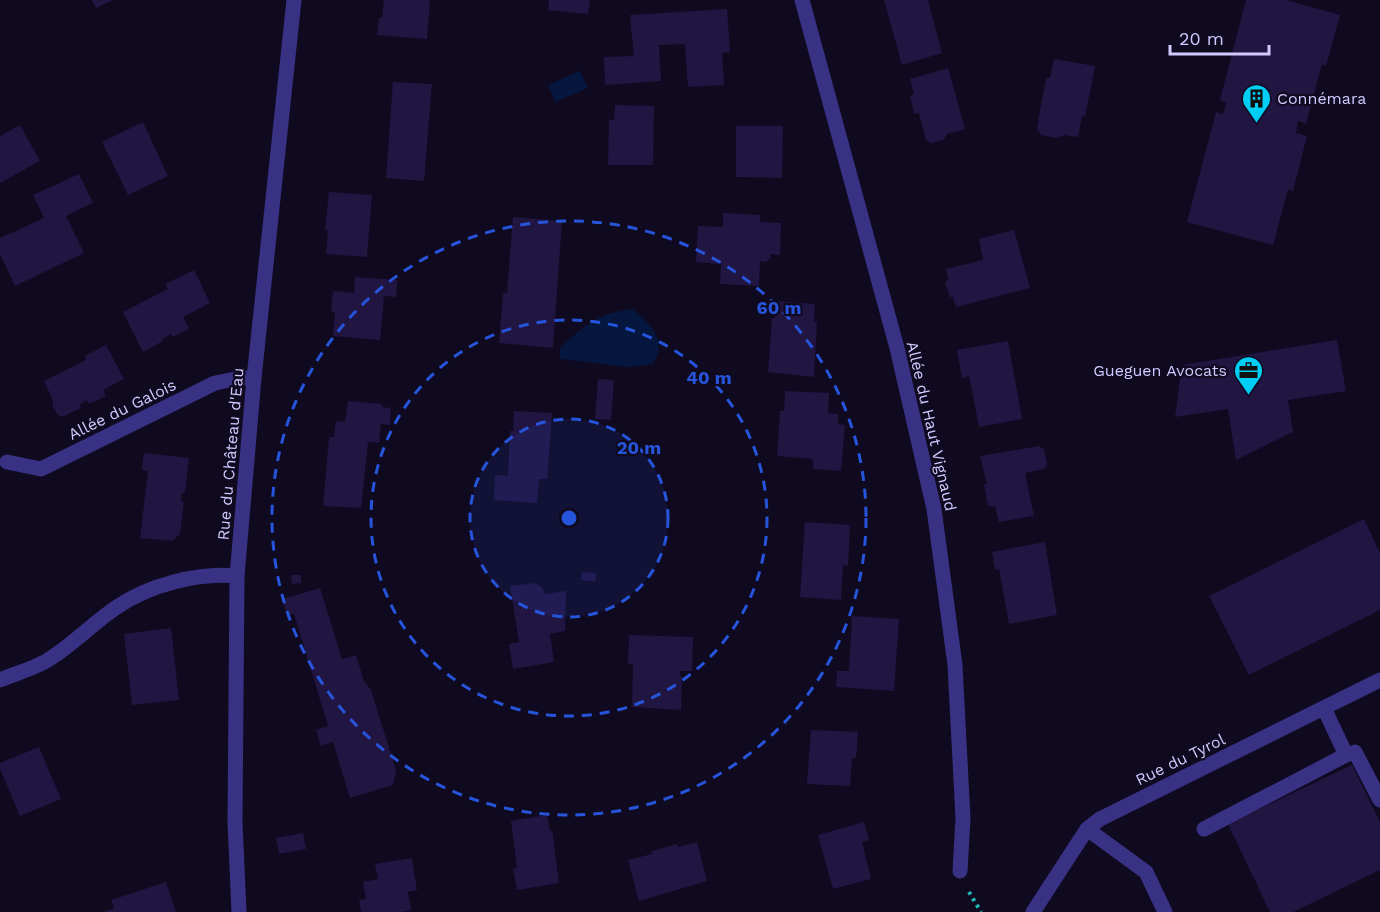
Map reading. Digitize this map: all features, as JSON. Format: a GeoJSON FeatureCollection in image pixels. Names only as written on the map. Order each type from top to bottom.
{"type":"FeatureCollection","features":[{"type":"Feature","properties":{"kind":"street","name":"Rue du Château d'Eau"},"geometry":{"type":"LineString","coordinates":[[239,912],[235,822],[237,576],[254,378],[294,0]]}},
{"type":"Feature","properties":{"kind":"street","name":"Allée du Haut Vignaud"},"geometry":{"type":"LineString","coordinates":[[802,0],[897,348],[933,509],[955,664],[963,818],[960,871]]}},
{"type":"Feature","properties":{"kind":"street","name":"Allée du Galois"},"geometry":{"type":"LineString","coordinates":[[7,462],[41,469],[215,383],[254,378]]}},
{"type":"Feature","properties":{"kind":"street"},"geometry":{"type":"LineString","coordinates":[[0,680],[50,660],[119,605],[154,589],[194,576],[216,574],[237,576]]}},
{"type":"Feature","properties":{"kind":"street","name":"Rue du Tyrol"},"geometry":{"type":"LineString","coordinates":[[1033,912],[1087,829],[1100,819],[1380,680]]}},
{"type":"Feature","properties":{"kind":"street"},"geometry":{"type":"LineString","coordinates":[[1324,708],[1346,755]]}},
{"type":"Feature","properties":{"kind":"street"},"geometry":{"type":"LineString","coordinates":[[1204,829],[1355,752],[1380,800]]}},
{"type":"Feature","properties":{"kind":"street"},"geometry":{"type":"LineString","coordinates":[[1087,829],[1146,872],[1165,912]]}},
{"type":"Feature","properties":{"kind":"water"},"geometry":{"type":"Polygon","coordinates":[[[580,71],[588,88],[555,102],[548,85],[580,71]]]}},
{"type":"Feature","properties":{"kind":"water"},"geometry":{"type":"Polygon","coordinates":[[[632,309],[651,326],[658,340],[657,356],[652,364],[628,367],[560,359],[560,348],[585,326],[601,317],[632,309]]]}},
{"type":"Feature","properties":{"kind":"building"},"geometry":{"type":"Polygon","coordinates":[[[92,0],[113,0],[96,8],[92,0]]]}},
{"type":"Feature","properties":{"kind":"building"},"geometry":{"type":"Polygon","coordinates":[[[384,0],[430,0],[427,39],[377,35],[384,0]]]}},
{"type":"Feature","properties":{"kind":"building"},"geometry":{"type":"Polygon","coordinates":[[[549,0],[590,0],[588,14],[548,10],[549,0]]]}},
{"type":"Feature","properties":{"kind":"building"},"geometry":{"type":"Polygon","coordinates":[[[884,0],[928,0],[942,53],[902,65],[884,0]]]}},
{"type":"Feature","properties":{"kind":"building","name":"Connémara"},"geometry":{"type":"Polygon","coordinates":[[[1246,0],[1286,0],[1340,15],[1326,66],[1322,64],[1306,124],[1298,121],[1296,133],[1307,136],[1293,191],[1288,189],[1273,245],[1187,222],[1216,112],[1223,114],[1226,103],[1220,100],[1246,0]]]}},
{"type":"Feature","properties":{"kind":"building"},"geometry":{"type":"Polygon","coordinates":[[[727,9],[730,52],[722,53],[724,85],[688,87],[685,44],[659,45],[661,81],[605,85],[604,57],[634,56],[630,15],[727,9]]]}},
{"type":"Feature","properties":{"kind":"building"},"geometry":{"type":"Polygon","coordinates":[[[1054,59],[1095,66],[1085,117],[1082,116],[1078,137],[1064,135],[1057,138],[1041,135],[1037,128],[1046,78],[1050,78],[1054,59]]]}},
{"type":"Feature","properties":{"kind":"building"},"geometry":{"type":"Polygon","coordinates":[[[948,68],[965,129],[947,134],[943,140],[932,143],[926,140],[919,113],[914,114],[910,96],[914,94],[910,79],[948,68]]]}},
{"type":"Feature","properties":{"kind":"building"},"geometry":{"type":"Polygon","coordinates":[[[393,82],[432,84],[424,181],[386,178],[393,82]]]}},
{"type":"Feature","properties":{"kind":"building"},"geometry":{"type":"Polygon","coordinates":[[[615,105],[654,106],[653,165],[608,165],[609,120],[614,120],[615,105]]]}},
{"type":"Feature","properties":{"kind":"building"},"geometry":{"type":"Polygon","coordinates":[[[143,122],[168,176],[128,195],[102,142],[143,122]]]}},
{"type":"Feature","properties":{"kind":"building"},"geometry":{"type":"Polygon","coordinates":[[[20,125],[40,161],[0,183],[0,136],[20,125]]]}},
{"type":"Feature","properties":{"kind":"building"},"geometry":{"type":"Polygon","coordinates":[[[736,126],[783,126],[782,178],[736,177],[736,126]]]}},
{"type":"Feature","properties":{"kind":"building"},"geometry":{"type":"Polygon","coordinates":[[[79,174],[93,203],[66,216],[84,253],[15,286],[0,254],[0,238],[44,218],[33,195],[79,174]]]}},
{"type":"Feature","properties":{"kind":"building"},"geometry":{"type":"Polygon","coordinates":[[[329,192],[372,195],[367,257],[326,254],[328,230],[325,230],[329,192]]]}},
{"type":"Feature","properties":{"kind":"building"},"geometry":{"type":"Polygon","coordinates":[[[723,213],[760,215],[760,222],[781,223],[780,255],[770,254],[766,262],[760,261],[759,286],[720,284],[721,264],[696,262],[698,226],[723,227],[723,213]]]}},
{"type":"Feature","properties":{"kind":"building"},"geometry":{"type":"Polygon","coordinates":[[[513,217],[562,221],[553,348],[499,343],[503,293],[507,293],[513,217]]]}},
{"type":"Feature","properties":{"kind":"building"},"geometry":{"type":"Polygon","coordinates":[[[1014,230],[1030,288],[956,307],[945,283],[948,279],[946,269],[983,260],[979,239],[1014,230]]]}},
{"type":"Feature","properties":{"kind":"building"},"geometry":{"type":"Polygon","coordinates":[[[194,270],[210,303],[183,317],[189,329],[172,337],[171,334],[143,352],[123,312],[168,289],[165,284],[194,270]]]}},
{"type":"Feature","properties":{"kind":"building"},"geometry":{"type":"Polygon","coordinates":[[[355,277],[397,280],[396,297],[384,296],[380,340],[333,336],[335,312],[331,312],[333,291],[354,293],[355,277]]]}},
{"type":"Feature","properties":{"kind":"building"},"geometry":{"type":"Polygon","coordinates":[[[776,301],[815,304],[814,322],[817,322],[814,377],[768,372],[772,318],[775,318],[776,301]]]}},
{"type":"Feature","properties":{"kind":"building","name":"Gueguen Avocats"},"geometry":{"type":"Polygon","coordinates":[[[1337,340],[1346,391],[1288,400],[1293,432],[1236,460],[1228,409],[1175,417],[1182,365],[1337,340]]]}},
{"type":"Feature","properties":{"kind":"building"},"geometry":{"type":"Polygon","coordinates":[[[1008,341],[1022,419],[979,427],[969,376],[962,378],[957,350],[1008,341]]]}},
{"type":"Feature","properties":{"kind":"building"},"geometry":{"type":"Polygon","coordinates":[[[106,345],[124,379],[103,390],[106,396],[89,404],[87,400],[79,405],[81,408],[62,417],[57,414],[44,381],[86,360],[85,356],[106,345]]]}},
{"type":"Feature","properties":{"kind":"building"},"geometry":{"type":"Polygon","coordinates":[[[598,379],[614,380],[611,420],[595,419],[598,379]]]}},
{"type":"Feature","properties":{"kind":"building"},"geometry":{"type":"Polygon","coordinates":[[[785,391],[829,393],[828,413],[838,414],[838,424],[845,425],[841,471],[813,469],[813,459],[777,456],[780,411],[784,411],[785,391]]]}},
{"type":"Feature","properties":{"kind":"building"},"geometry":{"type":"Polygon","coordinates":[[[348,401],[382,404],[382,407],[391,408],[390,425],[381,424],[379,443],[368,442],[361,508],[323,506],[329,437],[334,437],[336,421],[345,422],[348,401]]]}},
{"type":"Feature","properties":{"kind":"building"},"geometry":{"type":"Polygon","coordinates":[[[514,411],[552,413],[547,479],[539,479],[537,503],[494,500],[495,475],[508,476],[510,431],[513,431],[514,411]]]}},
{"type":"Feature","properties":{"kind":"building"},"geometry":{"type":"Polygon","coordinates":[[[1039,446],[1044,449],[1047,464],[1044,469],[1025,473],[1034,516],[999,522],[995,506],[988,506],[984,484],[987,484],[980,456],[1039,446]]]}},
{"type":"Feature","properties":{"kind":"building"},"geometry":{"type":"Polygon","coordinates":[[[144,453],[189,458],[185,492],[181,500],[184,503],[180,534],[172,541],[140,538],[148,471],[142,470],[144,453]]]}},
{"type":"Feature","properties":{"kind":"building"},"geometry":{"type":"Polygon","coordinates":[[[1364,519],[1380,553],[1380,610],[1249,675],[1209,596],[1364,519]]]}},
{"type":"Feature","properties":{"kind":"building"},"geometry":{"type":"Polygon","coordinates":[[[805,522],[850,525],[848,566],[843,565],[841,600],[800,597],[805,522]]]}},
{"type":"Feature","properties":{"kind":"building"},"geometry":{"type":"Polygon","coordinates":[[[1045,542],[1057,615],[1009,624],[999,569],[995,570],[992,552],[1045,542]]]}},
{"type":"Feature","properties":{"kind":"building"},"geometry":{"type":"Polygon","coordinates":[[[582,572],[596,573],[595,582],[581,580],[582,572]]]}},
{"type":"Feature","properties":{"kind":"building"},"geometry":{"type":"Polygon","coordinates":[[[291,575],[301,575],[301,583],[292,584],[291,575]]]}},
{"type":"Feature","properties":{"kind":"building"},"geometry":{"type":"Polygon","coordinates":[[[536,583],[543,589],[544,594],[566,591],[565,631],[550,634],[554,662],[513,669],[509,644],[519,642],[510,586],[536,583]]]}},
{"type":"Feature","properties":{"kind":"building"},"geometry":{"type":"Polygon","coordinates":[[[320,588],[342,659],[356,655],[364,681],[371,690],[396,770],[393,785],[350,798],[333,742],[321,746],[316,730],[328,726],[294,614],[287,615],[283,599],[320,588]]]}},
{"type":"Feature","properties":{"kind":"building"},"geometry":{"type":"Polygon","coordinates":[[[852,616],[899,619],[894,691],[836,687],[837,671],[849,671],[852,616]]]}},
{"type":"Feature","properties":{"kind":"building"},"geometry":{"type":"Polygon","coordinates":[[[171,628],[179,700],[132,705],[124,634],[171,628]]]}},
{"type":"Feature","properties":{"kind":"building"},"geometry":{"type":"Polygon","coordinates":[[[629,635],[693,637],[692,671],[680,671],[680,676],[682,676],[681,710],[632,707],[633,664],[628,664],[629,635]]]}},
{"type":"Feature","properties":{"kind":"building"},"geometry":{"type":"Polygon","coordinates":[[[811,730],[858,732],[856,758],[852,758],[850,786],[807,784],[811,730]]]}},
{"type":"Feature","properties":{"kind":"building"},"geometry":{"type":"Polygon","coordinates":[[[39,747],[61,799],[20,816],[0,769],[0,763],[39,747]]]}},
{"type":"Feature","properties":{"kind":"building"},"geometry":{"type":"Polygon","coordinates":[[[1352,765],[1380,822],[1380,870],[1293,912],[1270,912],[1228,824],[1352,765]]]}},
{"type":"Feature","properties":{"kind":"building"},"geometry":{"type":"Polygon","coordinates":[[[547,815],[550,831],[552,830],[559,883],[517,890],[513,869],[517,868],[511,821],[547,815]]]}},
{"type":"Feature","properties":{"kind":"building"},"geometry":{"type":"Polygon","coordinates":[[[864,822],[869,840],[862,842],[871,879],[833,889],[818,835],[864,822]]]}},
{"type":"Feature","properties":{"kind":"building"},"geometry":{"type":"Polygon","coordinates":[[[303,833],[306,849],[279,854],[276,838],[303,833]]]}},
{"type":"Feature","properties":{"kind":"building"},"geometry":{"type":"Polygon","coordinates":[[[697,842],[707,881],[639,901],[628,860],[677,844],[678,847],[697,842]]]}},
{"type":"Feature","properties":{"kind":"building"},"geometry":{"type":"Polygon","coordinates":[[[412,858],[417,890],[408,892],[411,910],[361,912],[359,900],[366,899],[363,882],[378,879],[375,864],[412,858]]]}},
{"type":"Feature","properties":{"kind":"building"},"geometry":{"type":"Polygon","coordinates":[[[166,882],[176,912],[104,912],[114,908],[111,900],[166,882]]]}},
{"type":"Feature","properties":{"kind":"place","name":"Connémara"},"geometry":{"type":"Point","coordinates":[1256,124]}},
{"type":"Feature","properties":{"kind":"place","name":"Gueguen Avocats"},"geometry":{"type":"Point","coordinates":[1248,396]}}]}
